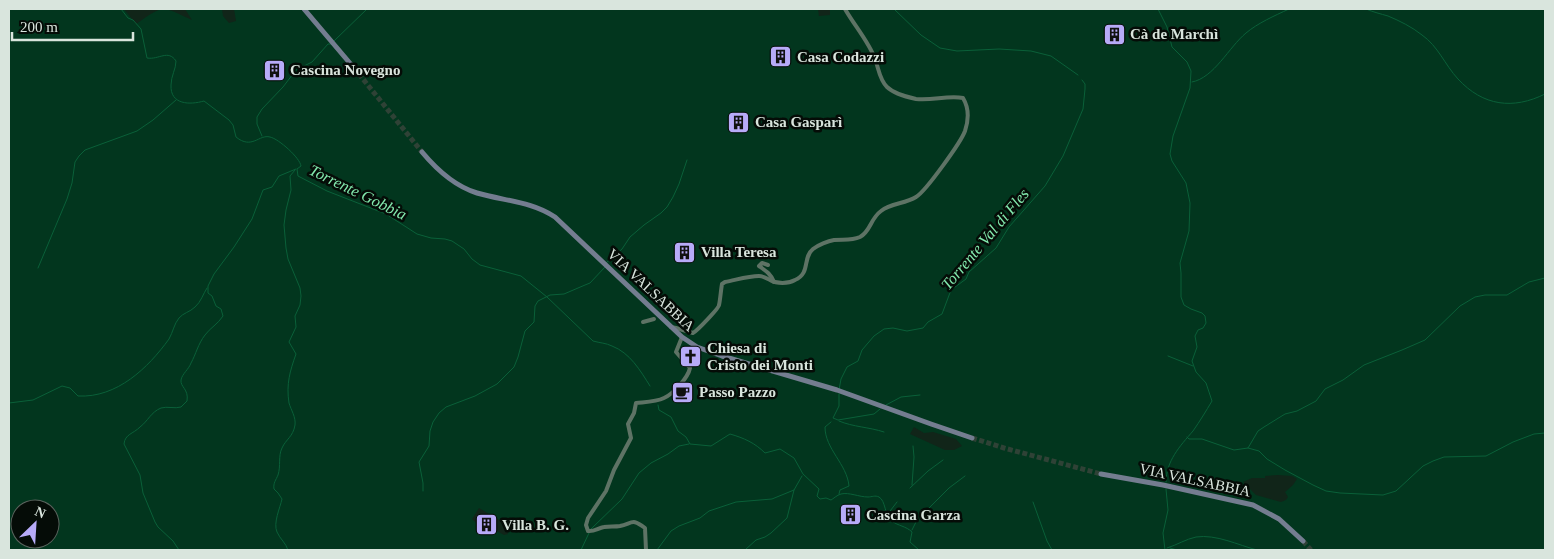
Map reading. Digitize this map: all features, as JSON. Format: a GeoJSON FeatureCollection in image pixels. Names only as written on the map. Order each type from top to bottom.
{"type":"FeatureCollection","features":[{"type":"Feature","properties":{"kind":"main road"},"geometry":{"type":"LineString","coordinates":[[305,11],[352,67]]}},
{"type":"Feature","properties":{"kind":"main road","name":"VIA VALSABBIA"},"geometry":{"type":"LineString","coordinates":[[422,152],[444,175],[460,186],[479,193],[540,208],[562,222],[671,328],[697,347],[837,390],[972,438]]}},
{"type":"Feature","properties":{"kind":"main road","name":"VIA VALSABBIA"},"geometry":{"type":"LineString","coordinates":[[1102,474],[1163,485],[1262,508],[1279,519],[1303,541]]}},
{"type":"Feature","properties":{"kind":"street"},"geometry":{"type":"LineString","coordinates":[[671,328],[693,333],[697,331],[712,313],[717,310],[720,304],[722,284],[726,282],[762,276],[774,282],[782,283],[797,280],[806,271],[806,263],[815,248],[831,240],[853,240],[861,236],[867,232],[872,219],[879,212],[887,207],[917,197],[963,136],[968,118],[968,106],[963,98],[916,99],[899,95],[888,88],[880,78],[875,58],[845,9]]}},
{"type":"Feature","properties":{"kind":"street"},"geometry":{"type":"LineString","coordinates":[[768,265],[762,263],[759,266],[772,277],[774,282]]}},
{"type":"Feature","properties":{"kind":"street"},"geometry":{"type":"LineString","coordinates":[[643,322],[654,319]]}},
{"type":"Feature","properties":{"kind":"street"},"geometry":{"type":"LineString","coordinates":[[646,550],[645,528],[640,524],[630,521],[619,526],[604,527],[592,532],[588,531],[586,525],[588,518],[606,491],[614,470],[631,438],[628,424],[634,413],[636,403],[666,398],[684,380],[688,373],[690,368],[676,352],[682,337]]}},
{"type":"Feature","properties":{"kind":"green space"},"geometry":{"type":"Polygon","coordinates":[[[9,9],[124,9],[136,24],[158,10],[163,9],[192,20],[185,9],[222,9],[223,16],[229,23],[236,21],[234,9],[818,9],[819,16],[830,15],[830,9],[1545,9],[1545,550],[9,550],[9,9]],[[914,427],[910,434],[945,450],[954,450],[962,446],[956,439],[933,432],[924,433],[914,427]],[[1278,475],[1252,478],[1243,482],[1256,495],[1281,502],[1286,500],[1288,497],[1285,492],[1297,479],[1292,476],[1278,475]],[[479,508],[472,519],[489,535],[495,530],[504,535],[508,534],[506,525],[503,522],[479,508]]]}},
{"type":"Feature","properties":{"kind":"waterway","name":"Torrente Gobbia"},"geometry":{"type":"LineString","coordinates":[[121,9],[141,29],[147,58],[166,55],[176,61],[171,85],[172,92],[177,100],[187,103],[204,101],[229,120],[233,125],[236,137],[242,141],[251,142],[266,137],[274,138],[284,145],[300,163],[301,166],[297,169],[298,176],[327,191],[386,214],[417,234],[452,241],[464,249],[480,265],[521,276],[547,297],[593,341],[610,345],[624,353],[634,363],[650,386]]}},
{"type":"Feature","properties":{"kind":"waterway"},"geometry":{"type":"LineString","coordinates":[[334,41],[367,9]]}},
{"type":"Feature","properties":{"kind":"waterway","name":"Torrente Val di Fles"},"geometry":{"type":"LineString","coordinates":[[894,9],[921,35],[940,48],[957,51],[999,49],[1031,51],[1051,56],[1078,75]]}},
{"type":"Feature","properties":{"kind":"waterway"},"geometry":{"type":"LineString","coordinates":[[1158,9],[1167,27],[1172,47],[1187,62],[1191,71],[1190,88],[1173,136],[1170,154],[1172,161],[1186,183],[1190,203],[1189,231],[1180,263],[1181,297],[1184,305],[1205,316],[1206,323],[1203,328],[1198,330],[1195,336],[1197,347],[1192,361],[1196,372],[1206,383],[1212,401],[1171,461],[1168,467],[1166,482]]}},
{"type":"Feature","properties":{"kind":"waterway"},"geometry":{"type":"LineString","coordinates":[[1192,82],[1207,75],[1251,29],[1289,9]]}},
{"type":"Feature","properties":{"kind":"waterway"},"geometry":{"type":"LineString","coordinates":[[1366,9],[1397,20],[1428,39],[1453,74],[1468,88],[1488,100],[1499,103],[1521,102],[1545,94]]}},
{"type":"Feature","properties":{"kind":"waterway"},"geometry":{"type":"LineString","coordinates":[[262,136],[257,124],[257,117],[262,109],[296,70],[312,62],[328,44],[331,44]]}},
{"type":"Feature","properties":{"kind":"waterway","name":"Torrente Val di Fles"},"geometry":{"type":"LineString","coordinates":[[839,390],[841,379],[847,367],[858,361],[862,350],[874,336],[884,329],[893,328],[907,331],[923,328],[928,322],[942,314],[951,290],[966,279],[969,272],[996,248],[1009,227],[1045,186],[1063,156],[1083,109],[1085,84],[1082,80]]}},
{"type":"Feature","properties":{"kind":"waterway"},"geometry":{"type":"LineString","coordinates":[[38,268],[67,199],[72,183],[75,162],[79,156],[85,150],[137,131],[176,100]]}},
{"type":"Feature","properties":{"kind":"waterway"},"geometry":{"type":"LineString","coordinates":[[606,263],[622,249],[630,237],[667,207],[679,184],[687,160]]}},
{"type":"Feature","properties":{"kind":"waterway"},"geometry":{"type":"LineString","coordinates":[[179,550],[155,522],[143,493],[140,475],[124,444],[128,436],[143,425],[152,414],[163,407],[181,407],[187,401],[187,394],[181,382],[182,378],[203,338],[223,316],[221,309],[216,306],[212,296],[208,293],[208,286],[214,274],[252,219],[263,190],[272,187],[279,176],[296,169]]}},
{"type":"Feature","properties":{"kind":"waterway"},"geometry":{"type":"LineString","coordinates":[[288,550],[276,528],[276,520],[282,499],[274,489],[274,483],[279,472],[281,451],[293,432],[295,425],[289,403],[288,384],[296,354],[289,342],[296,327],[295,316],[300,305],[301,296],[300,288],[288,259],[284,225],[291,190],[290,176],[295,170]]}},
{"type":"Feature","properties":{"kind":"waterway"},"geometry":{"type":"LineString","coordinates":[[423,491],[419,462],[429,446],[430,431],[439,413],[446,407],[475,396],[497,384],[514,367],[525,331],[534,322],[535,306],[538,301],[550,295],[564,294],[590,283],[605,267]]}},
{"type":"Feature","properties":{"kind":"waterway"},"geometry":{"type":"LineString","coordinates":[[1187,437],[1189,439],[1202,439],[1234,450],[1248,448],[1258,431],[1264,427],[1285,414],[1297,411],[1316,401],[1325,389],[1343,380],[1364,365],[1425,340],[1460,306],[1475,297],[1507,295],[1529,282],[1545,278]]}},
{"type":"Feature","properties":{"kind":"waterway"},"geometry":{"type":"LineString","coordinates":[[9,403],[33,400],[62,386],[70,388],[78,396],[106,392],[118,386],[141,370],[161,350],[169,339],[179,318],[197,305],[207,288]]}},
{"type":"Feature","properties":{"kind":"waterway"},"geometry":{"type":"LineString","coordinates":[[1168,356],[1193,366]]}},
{"type":"Feature","properties":{"kind":"waterway"},"geometry":{"type":"LineString","coordinates":[[839,394],[839,406],[833,418],[838,420],[874,414],[880,409]]}},
{"type":"Feature","properties":{"kind":"waterway"},"geometry":{"type":"LineString","coordinates":[[886,405],[901,397],[920,395]]}},
{"type":"Feature","properties":{"kind":"waterway"},"geometry":{"type":"LineString","coordinates":[[658,405],[659,410],[671,417],[678,431],[686,437],[690,444],[711,446],[730,434],[749,441],[765,453],[780,449],[794,458],[803,474],[819,489],[817,496],[820,499],[826,498],[831,500],[841,494],[879,497],[889,518],[894,523],[912,532],[910,542],[919,550]]}},
{"type":"Feature","properties":{"kind":"waterway"},"geometry":{"type":"LineString","coordinates":[[839,421],[884,432]]}},
{"type":"Feature","properties":{"kind":"waterway","name":"Torrente Val di Fles"},"geometry":{"type":"LineString","coordinates":[[831,422],[825,427],[826,435],[844,471],[849,486],[840,490],[839,494]]}},
{"type":"Feature","properties":{"kind":"waterway"},"geometry":{"type":"LineString","coordinates":[[1248,448],[1259,451],[1267,459],[1285,470],[1326,491],[1383,495],[1396,491],[1423,466],[1433,461],[1444,457],[1486,456],[1513,442],[1534,434],[1545,433]]}},
{"type":"Feature","properties":{"kind":"waterway"},"geometry":{"type":"LineString","coordinates":[[591,529],[622,499],[639,473],[651,463],[679,446],[689,444]]}},
{"type":"Feature","properties":{"kind":"waterway"},"geometry":{"type":"LineString","coordinates":[[912,485],[913,446]]}},
{"type":"Feature","properties":{"kind":"waterway"},"geometry":{"type":"LineString","coordinates":[[910,488],[943,460]]}},
{"type":"Feature","properties":{"kind":"waterway"},"geometry":{"type":"LineString","coordinates":[[745,550],[756,540],[771,533],[787,518],[794,490],[802,476]]}},
{"type":"Feature","properties":{"kind":"waterway"},"geometry":{"type":"LineString","coordinates":[[929,508],[949,488],[965,476]]}},
{"type":"Feature","properties":{"kind":"waterway"},"geometry":{"type":"LineString","coordinates":[[1165,550],[1163,533],[1168,510],[1166,489]]}},
{"type":"Feature","properties":{"kind":"waterway"},"geometry":{"type":"LineString","coordinates":[[657,550],[671,531],[700,518],[709,511],[736,502],[772,499],[794,490]]}},
{"type":"Feature","properties":{"kind":"waterway"},"geometry":{"type":"LineString","coordinates":[[887,515],[897,502]]}},
{"type":"Feature","properties":{"kind":"waterway"},"geometry":{"type":"LineString","coordinates":[[1033,502],[1052,550]]}},
{"type":"Feature","properties":{"kind":"waterway"},"geometry":{"type":"LineString","coordinates":[[912,530],[916,522]]}},
{"type":"Feature","properties":{"kind":"waterway"},"geometry":{"type":"LineString","coordinates":[[581,550],[589,533]]}},
{"type":"Feature","properties":{"kind":"waterway"},"geometry":{"type":"LineString","coordinates":[[1167,548],[1192,538],[1204,536],[1219,538],[1257,550]]}},
{"type":"Feature","properties":{"kind":"waterway"},"geometry":{"type":"LineString","coordinates":[[1170,548],[1177,550]]}},
{"type":"Feature","properties":{"kind":"tunnel"},"geometry":{"type":"LineString","coordinates":[[354,68],[422,152]]}},
{"type":"Feature","properties":{"kind":"tunnel"},"geometry":{"type":"LineString","coordinates":[[972,438],[1101,474]]}},
{"type":"Feature","properties":{"kind":"tunnel"},"geometry":{"type":"LineString","coordinates":[[1303,541],[1311,550]]}},
{"type":"Feature","properties":{"kind":"place","name":"Cà de Marchì"},"geometry":{"type":"Point","coordinates":[1114,34]}},
{"type":"Feature","properties":{"kind":"place","name":"Casa Codazzi"},"geometry":{"type":"Point","coordinates":[781,57]}},
{"type":"Feature","properties":{"kind":"place","name":"Cascina Novegno"},"geometry":{"type":"Point","coordinates":[274,70]}},
{"type":"Feature","properties":{"kind":"place","name":"Casa Gasparì"},"geometry":{"type":"Point","coordinates":[739,122]}},
{"type":"Feature","properties":{"kind":"place","name":"Villa Teresa"},"geometry":{"type":"Point","coordinates":[685,252]}},
{"type":"Feature","properties":{"kind":"place","name":"Chiesa di Cristo dei Monti"},"geometry":{"type":"Point","coordinates":[691,357]}},
{"type":"Feature","properties":{"kind":"place","name":"Passo Pazzo"},"geometry":{"type":"Point","coordinates":[683,392]}},
{"type":"Feature","properties":{"kind":"place","name":"Cascina Garza"},"geometry":{"type":"Point","coordinates":[850,515]}},
{"type":"Feature","properties":{"kind":"place","name":"Villa B. G."},"geometry":{"type":"Point","coordinates":[486,525]}}]}
